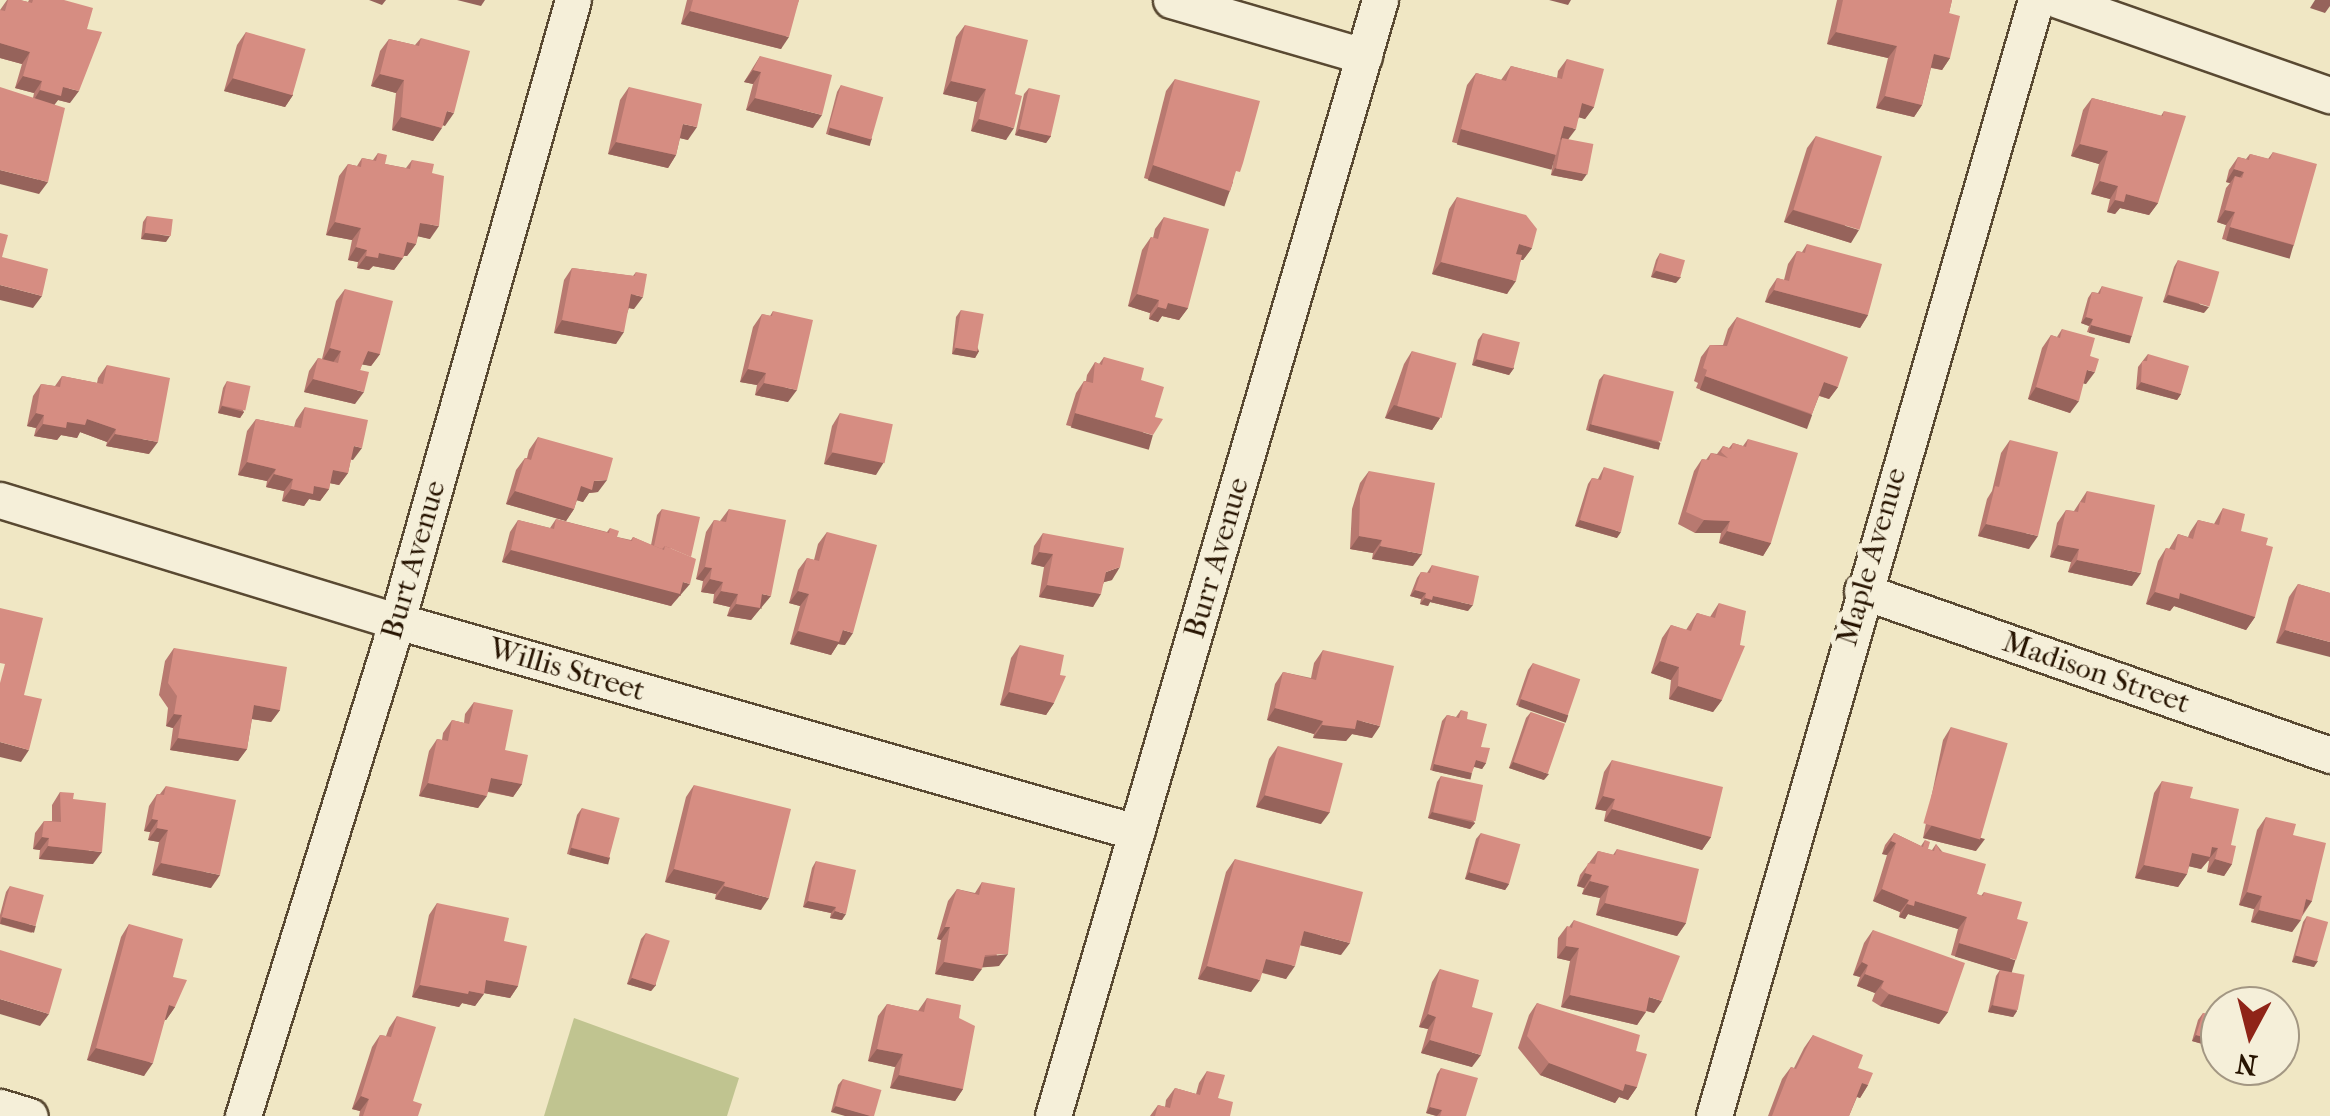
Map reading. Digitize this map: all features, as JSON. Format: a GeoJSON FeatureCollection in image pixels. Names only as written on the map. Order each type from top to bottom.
{"type":"FeatureCollection","features":[{"type":"Feature","properties":{"kind":"street","name":"Burt Avenue"},"geometry":{"type":"LineString","coordinates":[[244,1116],[396,620],[573,0]]}},
{"type":"Feature","properties":{"kind":"street"},"geometry":{"type":"LineString","coordinates":[[1171,0],[1364,56]]}},
{"type":"Feature","properties":{"kind":"street","name":"Burr Avenue"},"geometry":{"type":"LineString","coordinates":[[1053,1116],[1380,0]]}},
{"type":"Feature","properties":{"kind":"street","name":"Maple Avenue"},"geometry":{"type":"LineString","coordinates":[[1714,1116],[1862,591],[2036,0]]}},
{"type":"Feature","properties":{"kind":"street"},"geometry":{"type":"LineString","coordinates":[[2058,0],[2330,95]]}},
{"type":"Feature","properties":{"kind":"street","name":"Willis Street"},"geometry":{"type":"LineString","coordinates":[[0,500],[396,620],[1136,832]]}},
{"type":"Feature","properties":{"kind":"street","name":"Madison Street"},"geometry":{"type":"LineString","coordinates":[[1862,591],[2330,756]]}},
{"type":"Feature","properties":{"kind":"street"},"geometry":{"type":"LineString","coordinates":[[0,1107],[30,1116]]}},
{"type":"Feature","properties":{"kind":"green space"},"geometry":{"type":"Polygon","coordinates":[[[574,1018],[739,1078],[727,1116],[544,1116],[574,1018]]]}},
{"type":"Feature","properties":{"kind":"building"},"geometry":{"type":"Polygon","coordinates":[[[8,0],[64,0],[93,8],[87,29],[102,32],[79,91],[63,87],[61,96],[40,90],[42,81],[23,76],[30,52],[0,43],[0,10],[5,11],[8,0]]]}},
{"type":"Feature","properties":{"kind":"building"},"geometry":{"type":"Polygon","coordinates":[[[693,0],[799,0],[789,37],[690,11],[693,0]]]}},
{"type":"Feature","properties":{"kind":"building"},"geometry":{"type":"Polygon","coordinates":[[[1843,0],[1952,0],[1949,13],[1960,16],[1950,58],[1934,54],[1922,105],[1885,96],[1897,46],[1836,32],[1843,0]]]}},
{"type":"Feature","properties":{"kind":"building"},"geometry":{"type":"Polygon","coordinates":[[[965,25],[1028,40],[1015,94],[1022,96],[1014,128],[979,119],[986,89],[951,81],[965,25]]]}},
{"type":"Feature","properties":{"kind":"building"},"geometry":{"type":"Polygon","coordinates":[[[246,32],[306,49],[292,95],[233,78],[246,32]]]}},
{"type":"Feature","properties":{"kind":"building"},"geometry":{"type":"Polygon","coordinates":[[[421,38],[470,51],[454,113],[447,111],[442,128],[401,117],[404,80],[380,74],[389,39],[419,46],[421,38]]]}},
{"type":"Feature","properties":{"kind":"building"},"geometry":{"type":"Polygon","coordinates":[[[760,56],[832,75],[822,115],[755,98],[761,72],[753,70],[760,56]]]}},
{"type":"Feature","properties":{"kind":"building"},"geometry":{"type":"Polygon","coordinates":[[[1567,59],[1604,69],[1594,107],[1582,103],[1576,129],[1564,126],[1556,155],[1461,129],[1476,73],[1506,81],[1511,66],[1562,79],[1567,59]]]}},
{"type":"Feature","properties":{"kind":"building"},"geometry":{"type":"Polygon","coordinates":[[[1175,79],[1260,101],[1240,172],[1236,171],[1230,191],[1153,165],[1175,79]]]}},
{"type":"Feature","properties":{"kind":"building"},"geometry":{"type":"Polygon","coordinates":[[[841,85],[883,97],[871,139],[829,127],[841,85]]]}},
{"type":"Feature","properties":{"kind":"building"},"geometry":{"type":"Polygon","coordinates":[[[0,87],[65,108],[48,182],[0,170],[0,87]]]}},
{"type":"Feature","properties":{"kind":"building"},"geometry":{"type":"Polygon","coordinates":[[[629,87],[702,104],[697,127],[683,124],[676,155],[616,142],[629,87]]]}},
{"type":"Feature","properties":{"kind":"building"},"geometry":{"type":"Polygon","coordinates":[[[1029,88],[1060,95],[1051,136],[1020,129],[1029,88]]]}},
{"type":"Feature","properties":{"kind":"building"},"geometry":{"type":"Polygon","coordinates":[[[2092,98],[2163,116],[2164,111],[2186,116],[2158,203],[2126,194],[2124,202],[2115,200],[2118,186],[2100,181],[2108,151],[2080,144],[2092,98]]]}},
{"type":"Feature","properties":{"kind":"building"},"geometry":{"type":"Polygon","coordinates":[[[1816,136],[1882,156],[1859,230],[1793,210],[1816,136]]]}},
{"type":"Feature","properties":{"kind":"building"},"geometry":{"type":"Polygon","coordinates":[[[1562,138],[1593,144],[1587,175],[1556,168],[1562,138]]]}},
{"type":"Feature","properties":{"kind":"building"},"geometry":{"type":"Polygon","coordinates":[[[2273,152],[2317,164],[2294,245],[2230,227],[2235,212],[2225,210],[2235,176],[2242,178],[2244,172],[2234,169],[2238,157],[2249,160],[2250,154],[2270,159],[2273,152]]]}},
{"type":"Feature","properties":{"kind":"building"},"geometry":{"type":"Polygon","coordinates":[[[378,153],[387,155],[385,164],[410,169],[412,160],[434,164],[432,173],[444,176],[439,226],[420,223],[416,244],[407,242],[403,258],[379,253],[378,258],[366,256],[367,250],[356,247],[361,228],[335,222],[348,164],[361,167],[362,158],[376,161],[378,153]]]}},
{"type":"Feature","properties":{"kind":"building"},"geometry":{"type":"Polygon","coordinates":[[[1457,197],[1526,215],[1537,229],[1532,248],[1519,244],[1516,254],[1522,255],[1516,281],[1441,262],[1457,197]]]}},
{"type":"Feature","properties":{"kind":"building"},"geometry":{"type":"Polygon","coordinates":[[[147,216],[173,219],[171,236],[145,233],[147,216]]]}},
{"type":"Feature","properties":{"kind":"building"},"geometry":{"type":"Polygon","coordinates":[[[1164,217],[1209,229],[1188,308],[1168,303],[1166,309],[1158,307],[1159,300],[1137,294],[1151,237],[1158,239],[1164,217]]]}},
{"type":"Feature","properties":{"kind":"building"},"geometry":{"type":"Polygon","coordinates":[[[0,233],[8,235],[2,257],[48,269],[42,296],[0,285],[0,233]]]}},
{"type":"Feature","properties":{"kind":"building"},"geometry":{"type":"Polygon","coordinates":[[[1807,244],[1882,264],[1868,315],[1774,290],[1777,278],[1789,281],[1797,251],[1805,253],[1807,244]]]}},
{"type":"Feature","properties":{"kind":"building"},"geometry":{"type":"Polygon","coordinates":[[[1660,253],[1685,260],[1680,277],[1655,270],[1660,253]]]}},
{"type":"Feature","properties":{"kind":"building"},"geometry":{"type":"Polygon","coordinates":[[[2178,260],[2219,272],[2209,306],[2168,295],[2178,260]]]}},
{"type":"Feature","properties":{"kind":"building"},"geometry":{"type":"Polygon","coordinates":[[[572,268],[647,274],[643,297],[631,294],[624,332],[562,320],[572,268]]]}},
{"type":"Feature","properties":{"kind":"building"},"geometry":{"type":"Polygon","coordinates":[[[2102,286],[2143,297],[2132,336],[2091,325],[2093,319],[2086,317],[2092,292],[2100,294],[2102,286]]]}},
{"type":"Feature","properties":{"kind":"building"},"geometry":{"type":"Polygon","coordinates":[[[345,289],[393,301],[380,354],[368,351],[360,370],[369,372],[364,392],[313,379],[318,358],[338,363],[341,351],[330,348],[345,289]]]}},
{"type":"Feature","properties":{"kind":"building"},"geometry":{"type":"Polygon","coordinates":[[[961,310],[984,314],[977,351],[954,347],[961,310]]]}},
{"type":"Feature","properties":{"kind":"building"},"geometry":{"type":"Polygon","coordinates":[[[773,311],[813,320],[797,390],[764,383],[766,373],[748,369],[762,314],[772,316],[773,311]]]}},
{"type":"Feature","properties":{"kind":"building"},"geometry":{"type":"Polygon","coordinates":[[[1737,317],[1848,357],[1838,387],[1824,382],[1812,414],[1705,376],[1707,370],[1703,368],[1710,345],[1727,346],[1737,317]]]}},
{"type":"Feature","properties":{"kind":"building"},"geometry":{"type":"Polygon","coordinates":[[[2062,329],[2095,338],[2090,356],[2099,359],[2095,372],[2087,370],[2079,401],[2036,387],[2051,335],[2060,338],[2062,329]]]}},
{"type":"Feature","properties":{"kind":"building"},"geometry":{"type":"Polygon","coordinates":[[[1483,333],[1520,342],[1513,368],[1476,359],[1483,333]]]}},
{"type":"Feature","properties":{"kind":"building"},"geometry":{"type":"Polygon","coordinates":[[[1412,351],[1456,363],[1442,418],[1397,406],[1412,351]]]}},
{"type":"Feature","properties":{"kind":"building"},"geometry":{"type":"Polygon","coordinates":[[[2148,354],[2189,366],[2181,394],[2141,382],[2142,361],[2147,361],[2148,354]]]}},
{"type":"Feature","properties":{"kind":"building"},"geometry":{"type":"Polygon","coordinates":[[[1104,357],[1144,368],[1141,380],[1164,387],[1155,417],[1163,419],[1153,435],[1075,413],[1084,381],[1093,383],[1095,362],[1102,365],[1104,357]]]}},
{"type":"Feature","properties":{"kind":"building"},"geometry":{"type":"Polygon","coordinates":[[[107,365],[170,378],[158,442],[115,434],[116,429],[87,419],[85,425],[67,422],[66,428],[43,424],[44,415],[36,413],[41,384],[60,387],[62,376],[103,384],[107,365]]]}},
{"type":"Feature","properties":{"kind":"building"},"geometry":{"type":"Polygon","coordinates":[[[1604,374],[1674,391],[1661,442],[1591,424],[1604,374]]]}},
{"type":"Feature","properties":{"kind":"building"},"geometry":{"type":"Polygon","coordinates":[[[227,381],[250,386],[245,410],[222,405],[227,381]]]}},
{"type":"Feature","properties":{"kind":"building"},"geometry":{"type":"Polygon","coordinates":[[[305,407],[368,420],[362,448],[354,446],[348,473],[333,470],[329,489],[314,486],[313,494],[291,489],[293,479],[274,474],[276,469],[247,462],[256,419],[301,428],[305,407]]]}},
{"type":"Feature","properties":{"kind":"building"},"geometry":{"type":"Polygon","coordinates":[[[840,413],[893,424],[885,463],[832,452],[840,413]]]}},
{"type":"Feature","properties":{"kind":"building"},"geometry":{"type":"Polygon","coordinates":[[[538,437],[613,458],[607,480],[594,481],[592,490],[581,486],[574,509],[515,491],[525,458],[531,460],[538,437]]]}},
{"type":"Feature","properties":{"kind":"building"},"geometry":{"type":"Polygon","coordinates":[[[1748,439],[1798,453],[1771,543],[1727,531],[1730,521],[1704,520],[1686,512],[1702,459],[1709,460],[1711,453],[1728,458],[1721,452],[1723,446],[1731,449],[1733,443],[1746,447],[1748,439]]]}},
{"type":"Feature","properties":{"kind":"building"},"geometry":{"type":"Polygon","coordinates":[[[2010,440],[2058,452],[2038,536],[1986,524],[2010,440]]]}},
{"type":"Feature","properties":{"kind":"building"},"geometry":{"type":"Polygon","coordinates":[[[1604,467],[1634,476],[1621,532],[1580,520],[1592,478],[1601,480],[1604,467]]]}},
{"type":"Feature","properties":{"kind":"building"},"geometry":{"type":"Polygon","coordinates":[[[1369,471],[1435,483],[1422,554],[1380,546],[1382,540],[1359,536],[1360,496],[1369,471]]]}},
{"type":"Feature","properties":{"kind":"building"},"geometry":{"type":"Polygon","coordinates":[[[2087,491],[2155,505],[2141,573],[2077,560],[2079,549],[2058,545],[2066,510],[2078,512],[2087,491]]]}},
{"type":"Feature","properties":{"kind":"building"},"geometry":{"type":"Polygon","coordinates":[[[2223,508],[2245,514],[2241,531],[2268,538],[2266,545],[2273,547],[2255,617],[2180,593],[2179,599],[2155,592],[2166,548],[2175,550],[2178,534],[2193,539],[2198,520],[2219,525],[2223,508]]]}},
{"type":"Feature","properties":{"kind":"building"},"geometry":{"type":"Polygon","coordinates":[[[662,509],[700,517],[691,557],[665,546],[654,546],[662,509]]]}},
{"type":"Feature","properties":{"kind":"building"},"geometry":{"type":"Polygon","coordinates":[[[729,509],[786,520],[771,596],[762,594],[760,608],[736,604],[738,594],[721,591],[723,582],[710,579],[712,568],[705,567],[714,520],[726,522],[729,509]]]}},
{"type":"Feature","properties":{"kind":"building"},"geometry":{"type":"Polygon","coordinates":[[[556,519],[609,533],[610,528],[619,531],[617,537],[632,541],[633,537],[696,559],[690,584],[683,582],[680,594],[511,550],[518,520],[554,529],[556,519]]]}},
{"type":"Feature","properties":{"kind":"building"},"geometry":{"type":"Polygon","coordinates":[[[827,532],[877,545],[853,633],[843,630],[839,642],[798,631],[809,594],[798,591],[807,558],[819,561],[827,532]]]}},
{"type":"Feature","properties":{"kind":"building"},"geometry":{"type":"Polygon","coordinates":[[[1043,533],[1124,548],[1120,567],[1106,572],[1101,594],[1047,585],[1053,554],[1039,552],[1043,533]]]}},
{"type":"Feature","properties":{"kind":"building"},"geometry":{"type":"Polygon","coordinates":[[[1432,565],[1479,576],[1473,605],[1433,596],[1432,600],[1415,590],[1421,572],[1430,573],[1432,565]]]}},
{"type":"Feature","properties":{"kind":"building"},"geometry":{"type":"Polygon","coordinates":[[[2298,584],[2330,593],[2330,642],[2285,630],[2298,584]]]}},
{"type":"Feature","properties":{"kind":"building"},"geometry":{"type":"Polygon","coordinates":[[[1719,603],[1746,611],[1740,645],[1745,646],[1722,700],[1678,686],[1679,667],[1660,661],[1671,625],[1691,631],[1697,613],[1715,618],[1719,603]]]}},
{"type":"Feature","properties":{"kind":"building"},"geometry":{"type":"Polygon","coordinates":[[[0,608],[43,618],[24,695],[42,699],[29,750],[0,742],[0,683],[5,664],[0,663],[0,608]]]}},
{"type":"Feature","properties":{"kind":"building"},"geometry":{"type":"Polygon","coordinates":[[[1020,645],[1064,655],[1060,675],[1066,676],[1054,703],[1009,692],[1020,645]]]}},
{"type":"Feature","properties":{"kind":"building"},"geometry":{"type":"Polygon","coordinates":[[[174,648],[287,667],[280,710],[254,705],[247,749],[178,738],[182,715],[174,714],[177,696],[168,683],[174,648]]]}},
{"type":"Feature","properties":{"kind":"building"},"geometry":{"type":"Polygon","coordinates":[[[1323,650],[1394,666],[1380,726],[1357,720],[1355,729],[1322,725],[1323,721],[1275,708],[1283,672],[1316,680],[1323,650]]]}},
{"type":"Feature","properties":{"kind":"building"},"geometry":{"type":"Polygon","coordinates":[[[1533,663],[1580,679],[1568,715],[1521,699],[1533,663]]]}},
{"type":"Feature","properties":{"kind":"building"},"geometry":{"type":"Polygon","coordinates":[[[474,702],[513,710],[505,750],[528,755],[522,784],[491,778],[487,796],[428,783],[437,739],[448,741],[452,720],[469,724],[474,702]]]}},
{"type":"Feature","properties":{"kind":"building"},"geometry":{"type":"Polygon","coordinates":[[[1461,710],[1468,712],[1467,719],[1487,724],[1481,747],[1490,748],[1486,763],[1476,760],[1472,773],[1434,764],[1447,715],[1459,718],[1461,710]]]}},
{"type":"Feature","properties":{"kind":"building"},"geometry":{"type":"Polygon","coordinates":[[[1531,712],[1565,724],[1548,774],[1514,762],[1531,712]]]}},
{"type":"Feature","properties":{"kind":"building"},"geometry":{"type":"Polygon","coordinates":[[[1951,727],[2008,743],[1980,839],[1923,823],[1951,727]]]}},
{"type":"Feature","properties":{"kind":"building"},"geometry":{"type":"Polygon","coordinates":[[[1278,746],[1343,763],[1330,813],[1265,795],[1278,746]]]}},
{"type":"Feature","properties":{"kind":"building"},"geometry":{"type":"Polygon","coordinates":[[[1612,760],[1723,787],[1711,837],[1612,809],[1615,799],[1603,796],[1612,760]]]}},
{"type":"Feature","properties":{"kind":"building"},"geometry":{"type":"Polygon","coordinates":[[[1441,776],[1483,785],[1475,821],[1433,812],[1441,776]]]}},
{"type":"Feature","properties":{"kind":"building"},"geometry":{"type":"Polygon","coordinates":[[[2162,781],[2193,787],[2190,798],[2239,809],[2231,845],[2236,846],[2232,864],[2215,859],[2218,848],[2212,847],[2210,857],[2192,853],[2187,874],[2144,865],[2162,781]]]}},
{"type":"Feature","properties":{"kind":"building"},"geometry":{"type":"Polygon","coordinates":[[[694,785],[791,809],[769,898],[674,869],[694,785]]]}},
{"type":"Feature","properties":{"kind":"building"},"geometry":{"type":"Polygon","coordinates":[[[166,786],[236,800],[220,875],[161,863],[168,830],[157,828],[158,820],[152,819],[157,794],[164,795],[166,786]]]}},
{"type":"Feature","properties":{"kind":"building"},"geometry":{"type":"Polygon","coordinates":[[[60,792],[74,793],[73,799],[106,803],[102,852],[48,846],[49,838],[42,837],[44,821],[61,822],[60,792]]]}},
{"type":"Feature","properties":{"kind":"building"},"geometry":{"type":"Polygon","coordinates":[[[582,808],[620,818],[609,858],[571,848],[582,808]]]}},
{"type":"Feature","properties":{"kind":"building"},"geometry":{"type":"Polygon","coordinates":[[[2266,817],[2296,824],[2293,835],[2326,843],[2312,901],[2306,899],[2301,920],[2259,910],[2262,896],[2247,892],[2266,817]]]}},
{"type":"Feature","properties":{"kind":"building"},"geometry":{"type":"Polygon","coordinates":[[[1481,833],[1520,844],[1509,884],[1470,872],[1481,833]]]}},
{"type":"Feature","properties":{"kind":"building"},"geometry":{"type":"Polygon","coordinates":[[[1894,833],[1923,847],[1925,840],[1930,842],[1928,849],[1934,851],[1936,844],[1940,851],[1986,864],[1977,894],[1983,896],[1984,892],[2022,902],[2017,919],[2028,922],[2016,960],[1959,943],[1967,917],[1915,901],[1914,906],[1907,904],[1909,900],[1882,889],[1896,843],[1891,841],[1894,833]]]}},
{"type":"Feature","properties":{"kind":"building"},"geometry":{"type":"Polygon","coordinates":[[[1617,849],[1699,869],[1686,923],[1605,903],[1609,886],[1590,881],[1592,875],[1585,873],[1588,863],[1595,864],[1598,851],[1615,855],[1617,849]]]}},
{"type":"Feature","properties":{"kind":"building"},"geometry":{"type":"Polygon","coordinates":[[[1235,859],[1363,892],[1350,943],[1304,931],[1295,966],[1266,959],[1260,980],[1207,966],[1235,859]]]}},
{"type":"Feature","properties":{"kind":"building"},"geometry":{"type":"Polygon","coordinates":[[[816,861],[856,870],[846,914],[835,911],[836,907],[808,901],[816,861]]]}},
{"type":"Feature","properties":{"kind":"building"},"geometry":{"type":"Polygon","coordinates":[[[982,882],[1015,888],[1008,954],[985,955],[982,969],[944,962],[950,927],[945,927],[957,889],[979,895],[982,882]]]}},
{"type":"Feature","properties":{"kind":"building"},"geometry":{"type":"Polygon","coordinates":[[[10,886],[44,895],[36,926],[2,917],[10,886]]]}},
{"type":"Feature","properties":{"kind":"building"},"geometry":{"type":"Polygon","coordinates":[[[437,903],[509,918],[504,941],[527,946],[518,986],[486,980],[484,994],[468,994],[420,985],[437,903]]]}},
{"type":"Feature","properties":{"kind":"building"},"geometry":{"type":"Polygon","coordinates":[[[2307,916],[2328,922],[2317,961],[2296,955],[2307,916]]]}},
{"type":"Feature","properties":{"kind":"building"},"geometry":{"type":"Polygon","coordinates":[[[1574,920],[1680,956],[1662,1001],[1649,997],[1646,1012],[1570,995],[1579,948],[1566,946],[1567,926],[1572,928],[1574,920]]]}},
{"type":"Feature","properties":{"kind":"building"},"geometry":{"type":"Polygon","coordinates":[[[129,924],[183,939],[173,977],[187,980],[175,1007],[169,1005],[153,1063],[96,1048],[129,924]]]}},
{"type":"Feature","properties":{"kind":"building"},"geometry":{"type":"Polygon","coordinates":[[[1873,930],[1965,963],[1948,1012],[1889,994],[1881,988],[1884,981],[1865,974],[1868,965],[1862,962],[1873,930]]]}},
{"type":"Feature","properties":{"kind":"building"},"geometry":{"type":"Polygon","coordinates":[[[646,933],[670,941],[655,985],[631,978],[646,933]]]}},
{"type":"Feature","properties":{"kind":"building"},"geometry":{"type":"Polygon","coordinates":[[[0,950],[62,969],[49,1014],[0,999],[0,950]]]}},
{"type":"Feature","properties":{"kind":"building"},"geometry":{"type":"Polygon","coordinates":[[[1440,969],[1479,980],[1472,1007],[1493,1013],[1481,1055],[1430,1040],[1436,1017],[1428,1014],[1440,969]]]}},
{"type":"Feature","properties":{"kind":"building"},"geometry":{"type":"Polygon","coordinates":[[[2000,970],[2025,975],[2018,1010],[1993,1005],[2000,970]]]}},
{"type":"Feature","properties":{"kind":"building"},"geometry":{"type":"Polygon","coordinates":[[[927,998],[961,1005],[959,1018],[975,1026],[963,1089],[899,1075],[903,1054],[877,1049],[887,1004],[924,1012],[927,998]]]}},
{"type":"Feature","properties":{"kind":"building"},"geometry":{"type":"Polygon","coordinates":[[[1537,1003],[1640,1035],[1636,1051],[1647,1054],[1637,1087],[1625,1084],[1623,1091],[1549,1063],[1527,1036],[1537,1003]]]}},
{"type":"Feature","properties":{"kind":"building"},"geometry":{"type":"Polygon","coordinates":[[[397,1016],[436,1027],[413,1101],[422,1104],[418,1116],[363,1116],[369,1099],[361,1096],[380,1035],[391,1037],[397,1016]]]}},
{"type":"Feature","properties":{"kind":"building"},"geometry":{"type":"Polygon","coordinates":[[[1813,1035],[1863,1055],[1858,1068],[1873,1073],[1868,1085],[1862,1083],[1849,1116],[1772,1116],[1791,1067],[1796,1069],[1813,1035]]]}},
{"type":"Feature","properties":{"kind":"building"},"geometry":{"type":"Polygon","coordinates":[[[1441,1068],[1478,1078],[1466,1116],[1440,1116],[1442,1110],[1430,1107],[1441,1068]]]}},
{"type":"Feature","properties":{"kind":"building"},"geometry":{"type":"Polygon","coordinates":[[[1207,1071],[1225,1075],[1218,1098],[1233,1102],[1230,1116],[1155,1116],[1158,1105],[1170,1108],[1175,1088],[1200,1095],[1207,1071]]]}},
{"type":"Feature","properties":{"kind":"building"},"geometry":{"type":"Polygon","coordinates":[[[843,1079],[881,1090],[874,1116],[835,1106],[843,1079]]]}}]}
